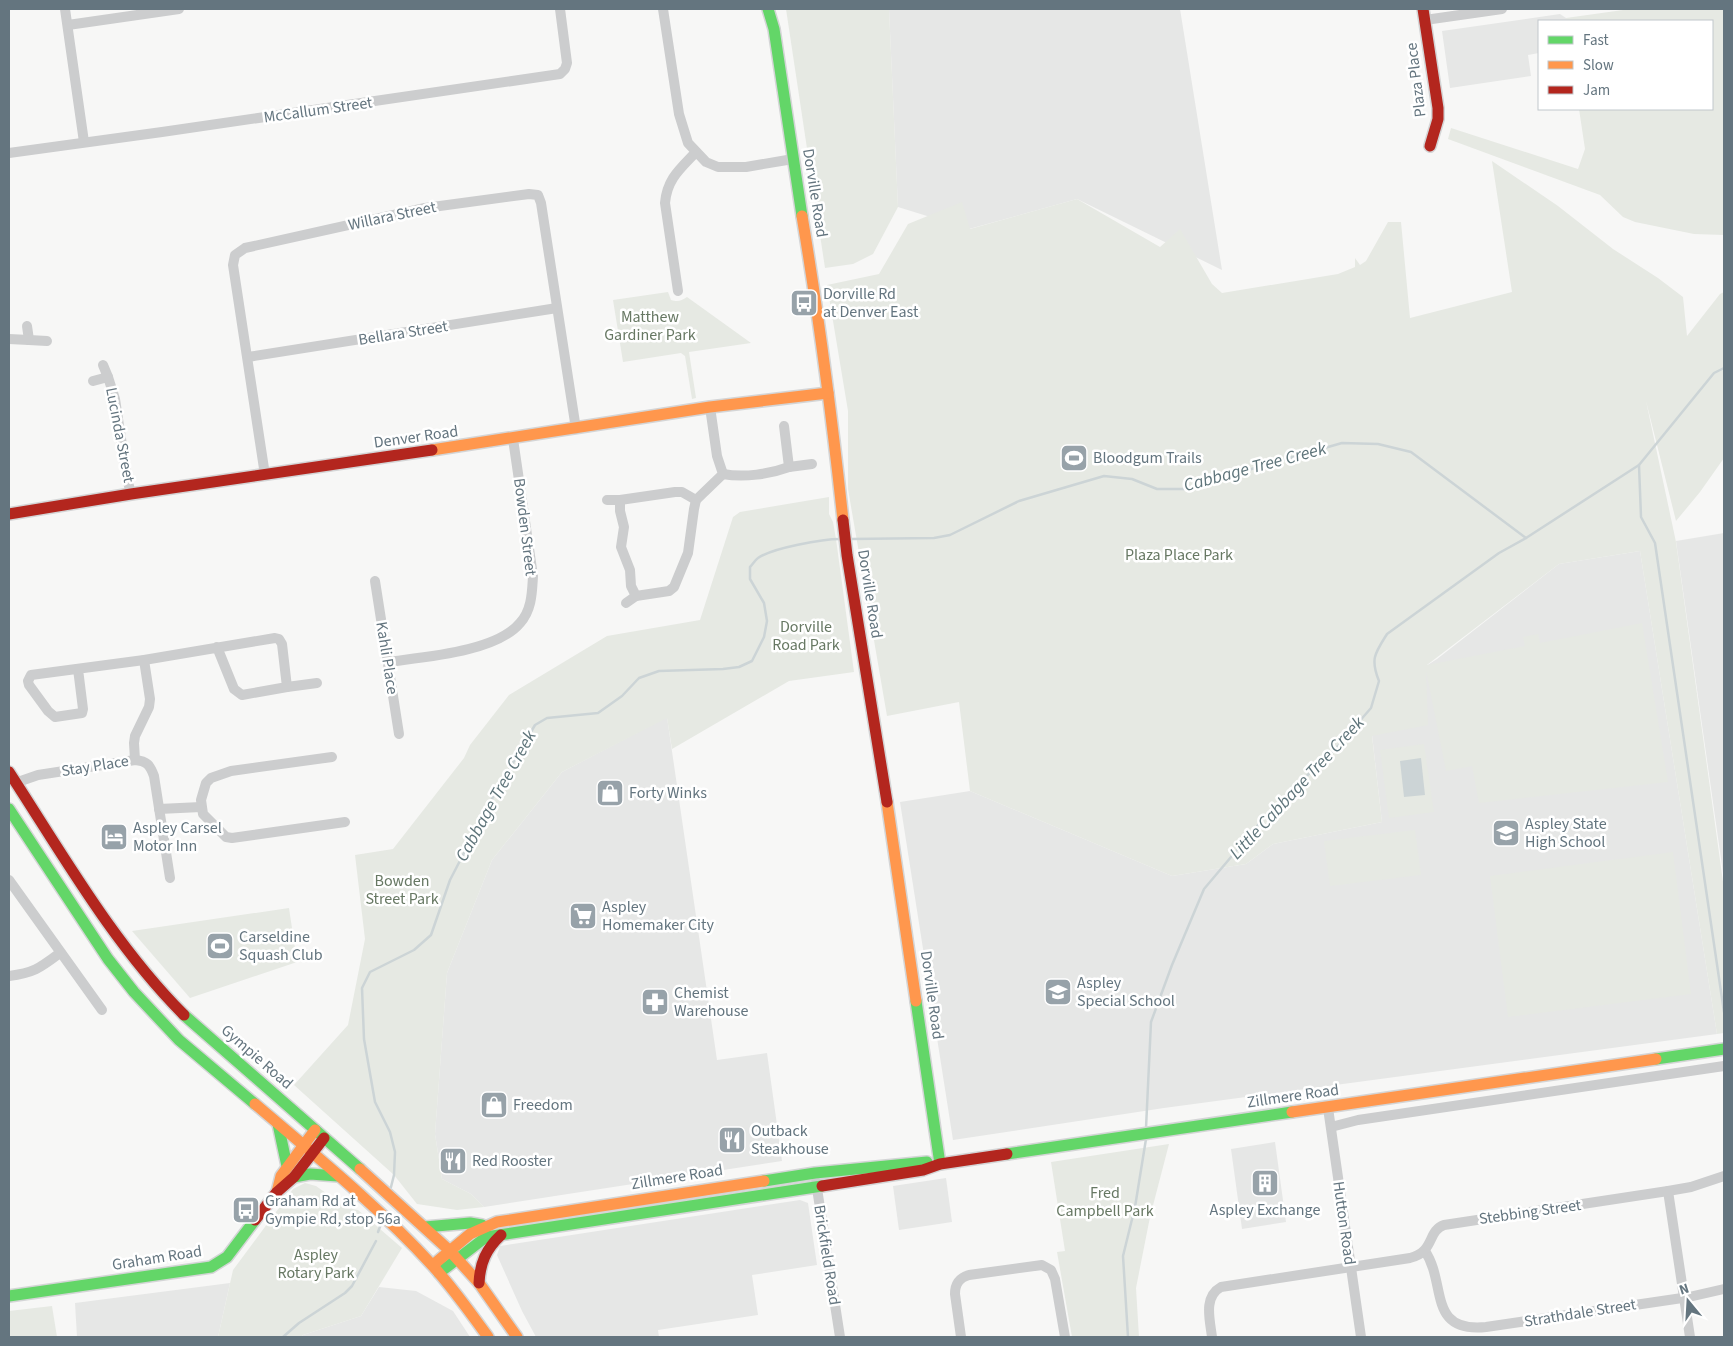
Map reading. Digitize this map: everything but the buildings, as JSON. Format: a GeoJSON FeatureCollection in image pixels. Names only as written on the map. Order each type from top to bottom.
{"type":"FeatureCollection","features":[{"type":"Feature","properties":{"kind":"main road","name":"Dorville Road"},"geometry":{"type":"LineString","coordinates":[[768,9],[774,29],[792,159],[815,290],[842,518],[882,767],[940,1164]]}},
{"type":"Feature","properties":{"kind":"main road","name":"Dorville Road"},"geometry":{"type":"LineString","coordinates":[[774,29],[775,9]]}},
{"type":"Feature","properties":{"kind":"main road","name":"Plaza Place"},"geometry":{"type":"LineString","coordinates":[[1424,14],[1438,113],[1430,146]]}},
{"type":"Feature","properties":{"kind":"main road","name":"Denver Road"},"geometry":{"type":"LineString","coordinates":[[9,514],[131,494],[513,439],[710,407],[828,393]]}},
{"type":"Feature","properties":{"kind":"main road","name":"Gympie Road"},"geometry":{"type":"LineString","coordinates":[[9,772],[122,944],[158,989],[193,1024],[374,1181],[458,1258],[479,1283],[517,1337]]}},
{"type":"Feature","properties":{"kind":"main road"},"geometry":{"type":"LineString","coordinates":[[9,809],[126,984],[163,1024],[404,1235],[436,1269],[488,1337]]}},
{"type":"Feature","properties":{"kind":"main road","name":"Zillmere Road"},"geometry":{"type":"LineString","coordinates":[[436,1269],[458,1258],[486,1237],[923,1170],[940,1164],[1724,1049]]}},
{"type":"Feature","properties":{"kind":"main road"},"geometry":{"type":"LineString","coordinates":[[278,1124],[287,1166]]}},
{"type":"Feature","properties":{"kind":"main road","name":"Graham Road"},"geometry":{"type":"LineString","coordinates":[[9,1296],[211,1267],[227,1257],[277,1192],[294,1176],[307,1150],[319,1134]]}},
{"type":"Feature","properties":{"kind":"main road","name":"Graham Road"},"geometry":{"type":"LineString","coordinates":[[277,1192],[280,1176],[287,1166],[307,1150]]}},
{"type":"Feature","properties":{"kind":"main road","name":"Zillmere Road"},"geometry":{"type":"LineString","coordinates":[[436,1269],[449,1250],[482,1225],[815,1173],[922,1161],[940,1164]]}},
{"type":"Feature","properties":{"kind":"main road"},"geometry":{"type":"LineString","coordinates":[[294,1176],[310,1174],[338,1176]]}},
{"type":"Feature","properties":{"kind":"main road"},"geometry":{"type":"LineString","coordinates":[[426,1228],[470,1223],[482,1225]]}},
{"type":"Feature","properties":{"kind":"main road"},"geometry":{"type":"LineString","coordinates":[[479,1283],[479,1267],[490,1245],[501,1235]]}},
{"type":"Feature","properties":{"kind":"street"},"geometry":{"type":"LineString","coordinates":[[65,9],[84,142]]}},
{"type":"Feature","properties":{"kind":"street"},"geometry":{"type":"LineString","coordinates":[[68,25],[179,9]]}},
{"type":"Feature","properties":{"kind":"street","name":"McCallum Street"},"geometry":{"type":"LineString","coordinates":[[9,153],[560,74],[565,69],[567,63],[560,9]]}},
{"type":"Feature","properties":{"kind":"street"},"geometry":{"type":"LineString","coordinates":[[663,9],[679,114],[688,143],[706,162],[718,167],[746,167],[792,159]]}},
{"type":"Feature","properties":{"kind":"street"},"geometry":{"type":"LineString","coordinates":[[1424,14],[1502,9]]}},
{"type":"Feature","properties":{"kind":"street"},"geometry":{"type":"LineString","coordinates":[[678,291],[665,203],[666,190],[672,179],[696,152]]}},
{"type":"Feature","properties":{"kind":"street","name":"Willara Street"},"geometry":{"type":"LineString","coordinates":[[264,475],[233,265],[235,255],[244,248],[425,208],[529,194],[538,196],[541,203],[576,429]]}},
{"type":"Feature","properties":{"kind":"street","name":"Bellara Street"},"geometry":{"type":"LineString","coordinates":[[248,357],[558,308]]}},
{"type":"Feature","properties":{"kind":"street"},"geometry":{"type":"LineString","coordinates":[[27,326],[29,340]]}},
{"type":"Feature","properties":{"kind":"street"},"geometry":{"type":"LineString","coordinates":[[9,339],[47,341]]}},
{"type":"Feature","properties":{"kind":"street","name":"Lucinda Street"},"geometry":{"type":"LineString","coordinates":[[103,365],[115,399],[126,478],[131,494]]}},
{"type":"Feature","properties":{"kind":"street","name":"Lucinda Street"},"geometry":{"type":"LineString","coordinates":[[93,382],[108,377]]}},
{"type":"Feature","properties":{"kind":"street"},"geometry":{"type":"LineString","coordinates":[[710,407],[717,456],[723,474]]}},
{"type":"Feature","properties":{"kind":"street"},"geometry":{"type":"LineString","coordinates":[[784,426],[789,466]]}},
{"type":"Feature","properties":{"kind":"street","name":"Bowden Street"},"geometry":{"type":"LineString","coordinates":[[388,662],[488,644],[505,636],[520,623],[528,610],[532,598],[533,576],[513,439]]}},
{"type":"Feature","properties":{"kind":"street"},"geometry":{"type":"LineString","coordinates":[[723,474],[734,476],[778,471],[789,466],[812,464]]}},
{"type":"Feature","properties":{"kind":"street"},"geometry":{"type":"LineString","coordinates":[[626,603],[636,596],[669,591],[674,587],[688,553],[696,500],[723,474]]}},
{"type":"Feature","properties":{"kind":"street"},"geometry":{"type":"LineString","coordinates":[[606,500],[682,492],[696,500]]}},
{"type":"Feature","properties":{"kind":"street"},"geometry":{"type":"LineString","coordinates":[[620,500],[620,511],[624,527],[621,546],[630,570],[631,586],[636,596]]}},
{"type":"Feature","properties":{"kind":"street","name":"Kahli Place"},"geometry":{"type":"LineString","coordinates":[[375,581],[399,734]]}},
{"type":"Feature","properties":{"kind":"street"},"geometry":{"type":"LineString","coordinates":[[78,669],[82,713],[55,717],[48,712],[29,685],[31,675],[144,660],[275,638],[282,644],[287,687]]}},
{"type":"Feature","properties":{"kind":"street"},"geometry":{"type":"LineString","coordinates":[[218,647],[234,689],[242,695],[317,683]]}},
{"type":"Feature","properties":{"kind":"street"},"geometry":{"type":"LineString","coordinates":[[135,760],[135,736],[149,707],[150,699],[144,660]]}},
{"type":"Feature","properties":{"kind":"street"},"geometry":{"type":"LineString","coordinates":[[332,757],[230,771],[210,778],[206,783],[201,807],[203,814],[208,820],[226,837],[232,838],[345,822]]}},
{"type":"Feature","properties":{"kind":"street","name":"Stay Place"},"geometry":{"type":"LineString","coordinates":[[16,783],[38,775],[135,760],[145,761],[151,767],[154,776],[170,878]]}},
{"type":"Feature","properties":{"kind":"street"},"geometry":{"type":"LineString","coordinates":[[159,810],[201,807]]}},
{"type":"Feature","properties":{"kind":"street"},"geometry":{"type":"LineString","coordinates":[[9,880],[102,1010]]}},
{"type":"Feature","properties":{"kind":"street"},"geometry":{"type":"LineString","coordinates":[[9,976],[34,971],[60,953]]}},
{"type":"Feature","properties":{"kind":"street"},"geometry":{"type":"LineString","coordinates":[[1650,1059],[1653,1076]]}},
{"type":"Feature","properties":{"kind":"street","name":"Zillmere Road"},"geometry":{"type":"LineString","coordinates":[[1331,1127],[1349,1121],[1724,1066]]}},
{"type":"Feature","properties":{"kind":"street","name":"Hutton Road"},"geometry":{"type":"LineString","coordinates":[[1328,1108],[1361,1337]]}},
{"type":"Feature","properties":{"kind":"street","name":"Brickfield Road"},"geometry":{"type":"LineString","coordinates":[[815,1173],[840,1337]]}},
{"type":"Feature","properties":{"kind":"street","name":"Stebbing Street"},"geometry":{"type":"LineString","coordinates":[[1425,1251],[1436,1229],[1444,1225],[1691,1187],[1724,1176]]}},
{"type":"Feature","properties":{"kind":"street"},"geometry":{"type":"LineString","coordinates":[[1668,1191],[1690,1337]]}},
{"type":"Feature","properties":{"kind":"street"},"geometry":{"type":"LineString","coordinates":[[1212,1337],[1210,1300],[1215,1291],[1221,1287],[1410,1258],[1425,1251]]}},
{"type":"Feature","properties":{"kind":"street","name":"Strathdale Street"},"geometry":{"type":"LineString","coordinates":[[1425,1251],[1433,1266],[1438,1294],[1446,1314],[1456,1323],[1469,1328],[1684,1297],[1724,1289]]}},
{"type":"Feature","properties":{"kind":"street"},"geometry":{"type":"LineString","coordinates":[[962,1337],[955,1294],[958,1282],[969,1275],[1042,1265],[1051,1270],[1055,1279],[1065,1337]]}},
{"type":"Feature","properties":{"kind":"shaded area"},"geometry":{"type":"Polygon","coordinates":[[[889,9],[1180,9],[1222,270],[1077,199],[969,229],[898,207],[889,9]]]}},
{"type":"Feature","properties":{"kind":"shaded area"},"geometry":{"type":"Polygon","coordinates":[[[1560,14],[1566,18],[1566,20],[1538,20],[1538,53],[1528,55],[1531,76],[1450,88],[1442,31],[1560,14]]]}},
{"type":"Feature","properties":{"kind":"shaded area"},"geometry":{"type":"Polygon","coordinates":[[[1724,533],[1724,880],[1676,541],[1724,533]]]}},
{"type":"Feature","properties":{"kind":"shaded area","name":"Aspley State High School"},"geometry":{"type":"Polygon","coordinates":[[[1640,551],[1717,1034],[1164,1108],[953,1140],[900,802],[970,791],[1172,876],[1246,864],[1273,844],[1382,822],[1372,735],[1426,666],[1559,564],[1640,551]]]}},
{"type":"Feature","properties":{"kind":"shaded area","name":"Aspley Homemaker City"},"geometry":{"type":"Polygon","coordinates":[[[667,717],[717,1060],[767,1053],[782,1161],[484,1207],[471,1194],[442,1179],[435,1134],[447,973],[492,860],[562,772],[667,717]]]}},
{"type":"Feature","properties":{"kind":"shaded area"},"geometry":{"type":"Polygon","coordinates":[[[1421,758],[1425,795],[1404,797],[1400,761],[1421,758]]]}},
{"type":"Feature","properties":{"kind":"shaded area"},"geometry":{"type":"Polygon","coordinates":[[[1275,1142],[1286,1222],[1242,1229],[1231,1149],[1275,1142]]]}},
{"type":"Feature","properties":{"kind":"shaded area"},"geometry":{"type":"Polygon","coordinates":[[[946,1178],[952,1222],[899,1230],[893,1186],[946,1178]]]}},
{"type":"Feature","properties":{"kind":"shaded area"},"geometry":{"type":"Polygon","coordinates":[[[800,1200],[808,1203],[817,1265],[752,1275],[758,1315],[658,1330],[659,1337],[536,1337],[497,1255],[500,1246],[800,1200]]]}},
{"type":"Feature","properties":{"kind":"shaded area"},"geometry":{"type":"Polygon","coordinates":[[[230,1283],[218,1337],[77,1337],[75,1303],[230,1283]]]}},
{"type":"Feature","properties":{"kind":"shaded area"},"geometry":{"type":"Polygon","coordinates":[[[379,1287],[416,1291],[453,1311],[470,1337],[301,1337],[361,1316],[379,1287]]]}},
{"type":"Feature","properties":{"kind":"green space"},"geometry":{"type":"Polygon","coordinates":[[[786,9],[889,9],[898,207],[873,254],[853,264],[825,268],[786,9]]]}},
{"type":"Feature","properties":{"kind":"green space"},"geometry":{"type":"Polygon","coordinates":[[[1630,9],[1724,9],[1724,235],[1694,234],[1635,222],[1623,217],[1600,195],[1448,139],[1451,128],[1578,169],[1585,149],[1579,110],[1713,110],[1713,20],[1566,20],[1566,18],[1630,9]]]}},
{"type":"Feature","properties":{"kind":"green space","name":"Plaza Place Park"},"geometry":{"type":"Polygon","coordinates":[[[1492,161],[1558,206],[1613,249],[1658,278],[1683,297],[1687,336],[1720,294],[1724,292],[1724,458],[1700,492],[1676,521],[1646,401],[1676,542],[1724,889],[1724,1033],[1717,1034],[1640,551],[1559,564],[1427,665],[1525,646],[1523,637],[1538,634],[1540,643],[1642,623],[1668,782],[1479,803],[1472,766],[1446,771],[1426,671],[1428,725],[1372,736],[1382,822],[1273,844],[1246,864],[1172,876],[970,791],[959,702],[887,716],[848,489],[848,411],[827,285],[879,274],[908,224],[962,202],[970,229],[1077,199],[1160,247],[1180,229],[1212,284],[1222,293],[1338,274],[1355,267],[1355,258],[1360,265],[1366,261],[1388,222],[1401,222],[1410,318],[1512,292],[1492,161]]]}},
{"type":"Feature","properties":{"kind":"green space","name":"Matthew Gardiner Park"},"geometry":{"type":"Polygon","coordinates":[[[668,292],[671,300],[679,301],[687,297],[751,343],[689,352],[696,398],[692,399],[685,356],[681,353],[623,362],[613,300],[668,292]]]}},
{"type":"Feature","properties":{"kind":"green space"},"geometry":{"type":"Polygon","coordinates":[[[829,497],[829,514],[833,522],[836,539],[854,672],[789,681],[672,749],[667,718],[562,772],[492,860],[447,973],[435,1134],[442,1179],[471,1194],[484,1207],[457,1210],[417,1204],[394,1175],[294,1085],[348,1025],[365,939],[355,855],[393,849],[464,758],[470,745],[509,695],[607,636],[700,620],[733,517],[740,512],[829,497]]]}},
{"type":"Feature","properties":{"kind":"green space"},"geometry":{"type":"Polygon","coordinates":[[[1424,744],[1434,812],[1389,818],[1380,750],[1424,744]]]}},
{"type":"Feature","properties":{"kind":"green space"},"geometry":{"type":"Polygon","coordinates":[[[1415,830],[1421,875],[1330,886],[1324,841],[1415,830]]]}},
{"type":"Feature","properties":{"kind":"green space"},"geometry":{"type":"Polygon","coordinates":[[[1673,852],[1691,994],[1508,1017],[1490,876],[1673,852]]]}},
{"type":"Feature","properties":{"kind":"green space","name":"Carseldine Squash Club"},"geometry":{"type":"Polygon","coordinates":[[[289,908],[297,962],[190,998],[132,931],[289,908]]]}},
{"type":"Feature","properties":{"kind":"green space","name":"Fred Campbell Park"},"geometry":{"type":"Polygon","coordinates":[[[1169,1144],[1150,1217],[1136,1288],[1139,1337],[1072,1337],[1057,1252],[1065,1251],[1051,1162],[1169,1144]]]}},
{"type":"Feature","properties":{"kind":"green space","name":"Aspley Rotary Park"},"geometry":{"type":"Polygon","coordinates":[[[305,1183],[316,1186],[347,1208],[358,1210],[402,1248],[361,1316],[301,1337],[218,1337],[233,1270],[293,1189],[305,1183]]]}},
{"type":"Feature","properties":{"kind":"green space"},"geometry":{"type":"Polygon","coordinates":[[[52,1306],[57,1337],[9,1337],[9,1311],[52,1306]]]}},
{"type":"Feature","properties":{"kind":"waterway","name":"Little Cabbage Tree Creek"},"geometry":{"type":"LineString","coordinates":[[1146,1128],[1151,1022],[1172,965],[1204,889],[1269,812],[1338,746],[1371,708],[1379,681],[1374,661],[1375,656],[1387,634],[1499,553],[1526,538],[1639,465],[1714,373],[1724,368]]}},
{"type":"Feature","properties":{"kind":"waterway","name":"Cabbage Tree Creek"},"geometry":{"type":"LineString","coordinates":[[851,539],[934,538],[950,535],[1019,501],[1104,476],[1132,479],[1157,489],[1190,489],[1220,478],[1342,443],[1378,444],[1411,452],[1526,538]]}},
{"type":"Feature","properties":{"kind":"waterway"},"geometry":{"type":"LineString","coordinates":[[1639,465],[1641,517],[1655,543],[1724,1012]]}},
{"type":"Feature","properties":{"kind":"waterway","name":"Cabbage Tree Creek"},"geometry":{"type":"LineString","coordinates":[[391,1187],[394,1175],[395,1152],[390,1132],[375,1102],[364,1039],[362,988],[370,972],[414,950],[431,935],[450,880],[493,797],[535,725],[547,718],[598,713],[622,696],[639,678],[659,671],[723,669],[739,667],[752,661],[764,637],[767,621],[764,603],[750,579],[750,567],[758,558],[774,551],[810,542],[840,539]]}},
{"type":"Feature","properties":{"kind":"waterway","name":"Little Cabbage Tree Creek"},"geometry":{"type":"LineString","coordinates":[[1128,1337],[1123,1256],[1135,1207],[1146,1139]]}},
{"type":"Feature","properties":{"kind":"waterway","name":"Cabbage Tree Creek"},"geometry":{"type":"LineString","coordinates":[[378,1232],[381,1224]]}},
{"type":"Feature","properties":{"kind":"waterway","name":"Cabbage Tree Creek"},"geometry":{"type":"LineString","coordinates":[[283,1337],[299,1323],[345,1293],[352,1286],[376,1241]]}},
{"type":"Feature","properties":{"kind":"traffic: fast"},"geometry":{"type":"LineString","coordinates":[[768,9],[774,29],[802,216]]}},
{"type":"Feature","properties":{"kind":"traffic: fast"},"geometry":{"type":"LineString","coordinates":[[9,809],[108,959],[134,992],[179,1040],[255,1104]]}},
{"type":"Feature","properties":{"kind":"traffic: fast"},"geometry":{"type":"LineString","coordinates":[[916,1001],[940,1164]]}},
{"type":"Feature","properties":{"kind":"traffic: fast"},"geometry":{"type":"LineString","coordinates":[[184,1015],[360,1169]]}},
{"type":"Feature","properties":{"kind":"traffic: fast"},"geometry":{"type":"LineString","coordinates":[[1656,1059],[1724,1049]]}},
{"type":"Feature","properties":{"kind":"traffic: fast"},"geometry":{"type":"LineString","coordinates":[[1007,1154],[1292,1112]]}},
{"type":"Feature","properties":{"kind":"traffic: fast"},"geometry":{"type":"LineString","coordinates":[[278,1124],[287,1166]]}},
{"type":"Feature","properties":{"kind":"traffic: fast"},"geometry":{"type":"LineString","coordinates":[[764,1181],[815,1173],[927,1162]]}},
{"type":"Feature","properties":{"kind":"traffic: fast"},"geometry":{"type":"LineString","coordinates":[[294,1177],[310,1174],[338,1176]]}},
{"type":"Feature","properties":{"kind":"traffic: fast"},"geometry":{"type":"LineString","coordinates":[[439,1273],[486,1237],[822,1186]]}},
{"type":"Feature","properties":{"kind":"traffic: fast"},"geometry":{"type":"LineString","coordinates":[[9,1296],[211,1267],[227,1257],[255,1220]]}},
{"type":"Feature","properties":{"kind":"traffic: fast"},"geometry":{"type":"LineString","coordinates":[[425,1227],[470,1223],[482,1225]]}},
{"type":"Feature","properties":{"kind":"traffic: slow"},"geometry":{"type":"LineString","coordinates":[[802,216],[825,368],[843,520]]}},
{"type":"Feature","properties":{"kind":"traffic: slow"},"geometry":{"type":"LineString","coordinates":[[432,450],[710,407],[828,393]]}},
{"type":"Feature","properties":{"kind":"traffic: slow"},"geometry":{"type":"LineString","coordinates":[[887,802],[916,1001]]}},
{"type":"Feature","properties":{"kind":"traffic: slow"},"geometry":{"type":"LineString","coordinates":[[1292,1112],[1656,1059]]}},
{"type":"Feature","properties":{"kind":"traffic: slow"},"geometry":{"type":"LineString","coordinates":[[255,1104],[390,1222],[447,1282],[488,1337]]}},
{"type":"Feature","properties":{"kind":"traffic: slow"},"geometry":{"type":"LineString","coordinates":[[277,1192],[281,1176],[315,1130]]}},
{"type":"Feature","properties":{"kind":"traffic: slow"},"geometry":{"type":"LineString","coordinates":[[360,1169],[449,1250],[479,1283],[517,1337]]}},
{"type":"Feature","properties":{"kind":"traffic: slow"},"geometry":{"type":"LineString","coordinates":[[433,1265],[470,1234],[497,1222],[764,1181]]}},
{"type":"Feature","properties":{"kind":"traffic: jam"},"geometry":{"type":"LineString","coordinates":[[1423,9],[1438,108],[1438,119],[1430,146]]}},
{"type":"Feature","properties":{"kind":"traffic: jam"},"geometry":{"type":"LineString","coordinates":[[9,514],[131,494],[432,450]]}},
{"type":"Feature","properties":{"kind":"traffic: jam"},"geometry":{"type":"LineString","coordinates":[[843,520],[887,802]]}},
{"type":"Feature","properties":{"kind":"traffic: jam"},"geometry":{"type":"LineString","coordinates":[[9,772],[112,929],[159,988],[184,1015]]}},
{"type":"Feature","properties":{"kind":"traffic: jam"},"geometry":{"type":"LineString","coordinates":[[255,1220],[277,1192],[294,1177],[324,1138]]}},
{"type":"Feature","properties":{"kind":"traffic: jam"},"geometry":{"type":"LineString","coordinates":[[822,1186],[923,1170],[940,1164],[1007,1154]]}},
{"type":"Feature","properties":{"kind":"traffic: jam"},"geometry":{"type":"LineString","coordinates":[[479,1283],[485,1257],[491,1246],[501,1235]]}},
{"type":"Feature","properties":{"kind":"place","name":"Dorville Rd at Denver East"},"geometry":{"type":"Point","coordinates":[804,303]}},
{"type":"Feature","properties":{"kind":"place","name":"Bloodgum Trails"},"geometry":{"type":"Point","coordinates":[1074,458]}},
{"type":"Feature","properties":{"kind":"place","name":"Forty Winks"},"geometry":{"type":"Point","coordinates":[610,793]}},
{"type":"Feature","properties":{"kind":"place","name":"Aspley State High School"},"geometry":{"type":"Point","coordinates":[1506,833]}},
{"type":"Feature","properties":{"kind":"place","name":"Aspley Carsel Motor Inn"},"geometry":{"type":"Point","coordinates":[114,837]}},
{"type":"Feature","properties":{"kind":"place","name":"Aspley Homemaker City"},"geometry":{"type":"Point","coordinates":[583,916]}},
{"type":"Feature","properties":{"kind":"place","name":"Carseldine Squash Club"},"geometry":{"type":"Point","coordinates":[220,946]}},
{"type":"Feature","properties":{"kind":"place","name":"Aspley Special School"},"geometry":{"type":"Point","coordinates":[1058,992]}},
{"type":"Feature","properties":{"kind":"place","name":"Chemist Warehouse"},"geometry":{"type":"Point","coordinates":[655,1002]}},
{"type":"Feature","properties":{"kind":"place","name":"Freedom"},"geometry":{"type":"Point","coordinates":[494,1105]}},
{"type":"Feature","properties":{"kind":"place","name":"Outback Steakhouse"},"geometry":{"type":"Point","coordinates":[732,1140]}},
{"type":"Feature","properties":{"kind":"place","name":"Red Rooster"},"geometry":{"type":"Point","coordinates":[453,1161]}},
{"type":"Feature","properties":{"kind":"place","name":"Aspley Exchange"},"geometry":{"type":"Point","coordinates":[1265,1183]}},
{"type":"Feature","properties":{"kind":"place","name":"Graham Rd at Gympie Rd, stop 56a"},"geometry":{"type":"Point","coordinates":[246,1210]}},
{"type":"Feature","properties":{"kind":"park label","name":"Dorville Road Park"},"geometry":{"type":"Point","coordinates":[806,636]}},
{"type":"Feature","properties":{"kind":"park label","name":"Bowden Street Park"},"geometry":{"type":"Point","coordinates":[402,890]}}]}
